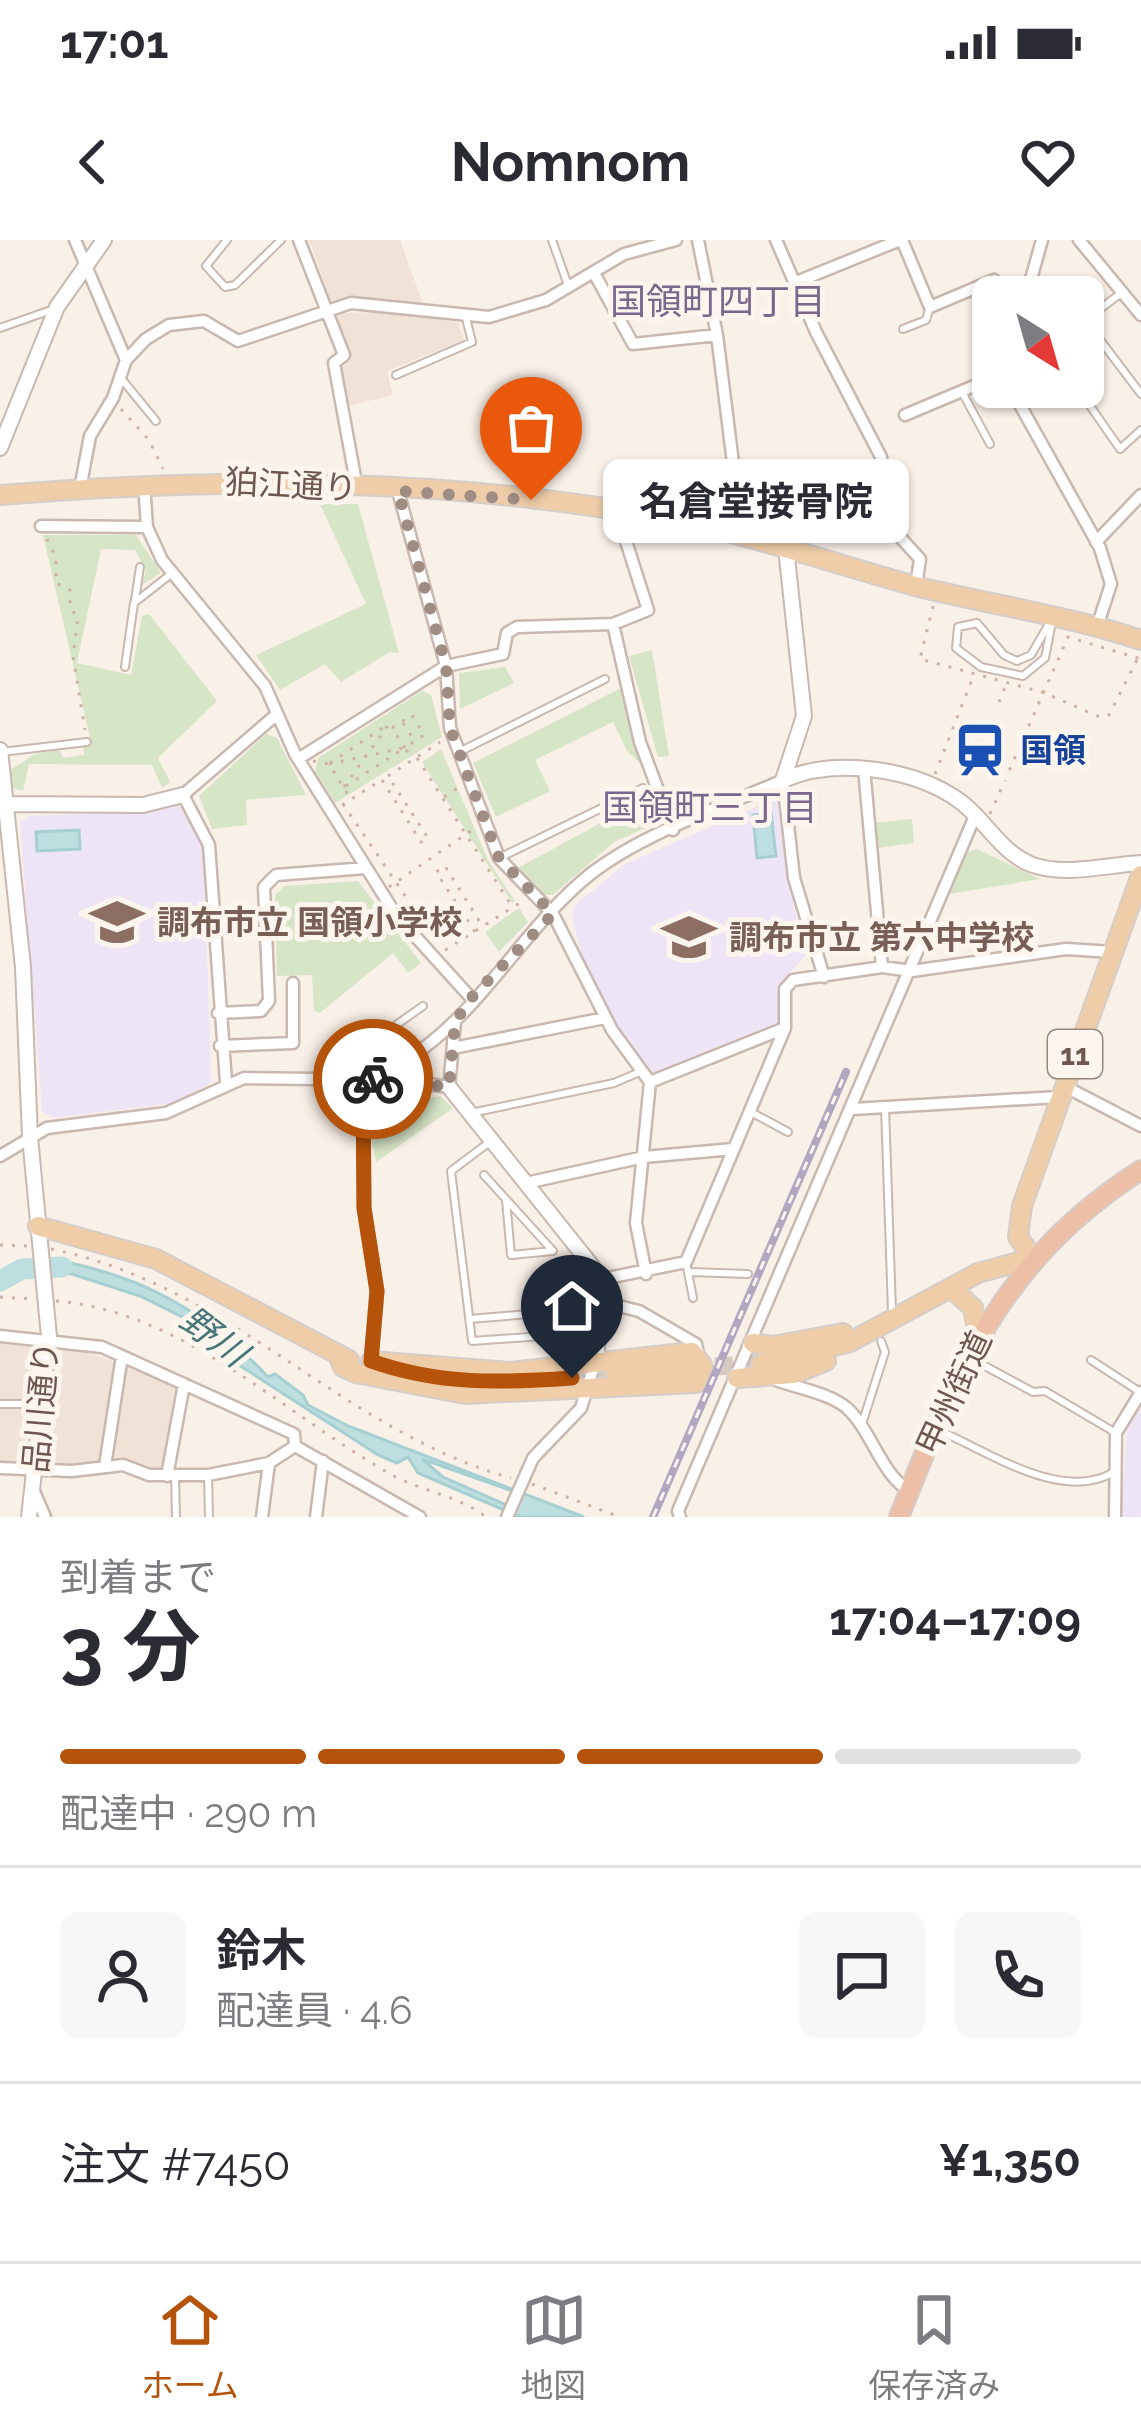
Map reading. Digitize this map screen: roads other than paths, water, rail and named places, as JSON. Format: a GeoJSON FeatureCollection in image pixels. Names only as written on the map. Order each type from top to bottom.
{"type":"FeatureCollection","features":[{"type":"Feature","properties":{"kind":"highway","name":"甲州街道"},"geometry":{"type":"LineString","coordinates":[[906,1514],[910,1491],[966,1356],[1019,1274],[1052,1237],[1141,1171]]}},
{"type":"Feature","properties":{"kind":"main road","name":"狛江通り"},"geometry":{"type":"LineString","coordinates":[[0,495],[144,483],[357,488],[623,511],[742,535],[916,586],[1097,627],[1140,652]]}},
{"type":"Feature","properties":{"kind":"main road","name":"11"},"geometry":{"type":"LineString","coordinates":[[1033,1258],[1018,1237],[1061,1091],[1141,875]]}},
{"type":"Feature","properties":{"kind":"main road"},"geometry":{"type":"LineString","coordinates":[[38,1226],[156,1259],[339,1358],[413,1376],[477,1383],[695,1383],[703,1366],[692,1361],[595,1362],[476,1372],[371,1361]]}},
{"type":"Feature","properties":{"kind":"main road"},"geometry":{"type":"LineString","coordinates":[[766,1371],[863,1337],[958,1283],[1033,1258]]}},
{"type":"Feature","properties":{"kind":"main road"},"geometry":{"type":"LineString","coordinates":[[753,1343],[773,1346],[822,1339],[892,1311],[945,1276],[958,1283],[974,1308],[978,1334]]}},
{"type":"Feature","properties":{"kind":"main road"},"geometry":{"type":"LineString","coordinates":[[737,1378],[881,1341],[938,1310],[958,1283]]}},
{"type":"Feature","properties":{"kind":"main road"},"geometry":{"type":"LineString","coordinates":[[320,1345],[413,1376]]}},
{"type":"Feature","properties":{"kind":"main road"},"geometry":{"type":"LineString","coordinates":[[339,1358],[343,1367],[356,1372],[465,1394],[596,1382]]}},
{"type":"Feature","properties":{"kind":"street"},"geometry":{"type":"LineString","coordinates":[[75,240],[126,360]]}},
{"type":"Feature","properties":{"kind":"street"},"geometry":{"type":"LineString","coordinates":[[0,448],[58,308],[104,240]]}},
{"type":"Feature","properties":{"kind":"street"},"geometry":{"type":"LineString","coordinates":[[299,240],[344,355],[334,363],[357,488]]}},
{"type":"Feature","properties":{"kind":"street"},"geometry":{"type":"LineString","coordinates":[[80,489],[83,454],[113,398],[126,360],[170,325],[204,321],[238,341],[351,303],[466,318],[508,311],[569,289],[647,244],[676,240]]}},
{"type":"Feature","properties":{"kind":"street"},"geometry":{"type":"LineString","coordinates":[[698,240],[717,335],[742,535]]}},
{"type":"Feature","properties":{"kind":"street"},"geometry":{"type":"LineString","coordinates":[[776,240],[881,457],[889,525],[920,559],[916,586]]}},
{"type":"Feature","properties":{"kind":"street"},"geometry":{"type":"LineString","coordinates":[[794,283],[901,240],[930,307],[972,289]]}},
{"type":"Feature","properties":{"kind":"street"},"geometry":{"type":"LineString","coordinates":[[1032,276],[1042,240]]}},
{"type":"Feature","properties":{"kind":"street"},"geometry":{"type":"LineString","coordinates":[[1079,240],[1141,315]]}},
{"type":"Feature","properties":{"kind":"street"},"geometry":{"type":"LineString","coordinates":[[595,273],[633,344],[717,335]]}},
{"type":"Feature","properties":{"kind":"street"},"geometry":{"type":"LineString","coordinates":[[905,415],[972,387]]}},
{"type":"Feature","properties":{"kind":"street"},"geometry":{"type":"LineString","coordinates":[[1022,408],[1096,542],[1112,584],[1097,627]]}},
{"type":"Feature","properties":{"kind":"street"},"geometry":{"type":"LineString","coordinates":[[144,483],[147,527],[174,572],[265,686],[276,715],[331,812],[413,938],[471,998]]}},
{"type":"Feature","properties":{"kind":"street"},"geometry":{"type":"LineString","coordinates":[[398,491],[446,666],[450,728],[499,864],[553,914],[605,1018],[650,1082],[636,1223],[646,1274]]}},
{"type":"Feature","properties":{"kind":"street"},"geometry":{"type":"LineString","coordinates":[[1096,542],[1141,495]]}},
{"type":"Feature","properties":{"kind":"street"},"geometry":{"type":"LineString","coordinates":[[304,760],[446,666],[503,654],[507,633],[517,627],[613,624],[648,610],[623,511]]}},
{"type":"Feature","properties":{"kind":"street"},"geometry":{"type":"LineString","coordinates":[[41,526],[147,527]]}},
{"type":"Feature","properties":{"kind":"street"},"geometry":{"type":"LineString","coordinates":[[786,548],[804,716],[783,780],[794,878],[824,976]]}},
{"type":"Feature","properties":{"kind":"street"},"geometry":{"type":"LineString","coordinates":[[613,624],[640,742],[673,830]]}},
{"type":"Feature","properties":{"kind":"street"},"geometry":{"type":"LineString","coordinates":[[6,804],[143,805],[183,795],[276,715]]}},
{"type":"Feature","properties":{"kind":"street"},"geometry":{"type":"LineString","coordinates":[[0,751],[38,1226]]}},
{"type":"Feature","properties":{"kind":"street"},"geometry":{"type":"LineString","coordinates":[[864,768],[882,967]]}},
{"type":"Feature","properties":{"kind":"street"},"geometry":{"type":"LineString","coordinates":[[363,1078],[402,1061],[455,1022],[471,998],[589,875],[622,852],[800,772],[864,768],[930,787],[960,801],[1030,863],[1060,870],[1141,863]]}},
{"type":"Feature","properties":{"kind":"street"},"geometry":{"type":"LineString","coordinates":[[183,795],[209,845],[226,1082]]}},
{"type":"Feature","properties":{"kind":"street"},"geometry":{"type":"LineString","coordinates":[[680,1517],[678,1510],[980,821]]}},
{"type":"Feature","properties":{"kind":"street"},"geometry":{"type":"LineString","coordinates":[[218,1013],[261,1011],[269,1001],[263,887],[275,875],[366,868]]}},
{"type":"Feature","properties":{"kind":"street"},"geometry":{"type":"LineString","coordinates":[[598,1280],[688,1267],[785,1028],[785,989],[793,980],[882,967],[912,971],[1066,949],[1113,952]]}},
{"type":"Feature","properties":{"kind":"street"},"geometry":{"type":"LineString","coordinates":[[293,983],[293,1061]]}},
{"type":"Feature","properties":{"kind":"street"},"geometry":{"type":"LineString","coordinates":[[438,1035],[453,1046],[605,1018]]}},
{"type":"Feature","properties":{"kind":"street"},"geometry":{"type":"LineString","coordinates":[[455,1022],[449,1087],[553,1214],[598,1280],[603,1305],[596,1382],[581,1408],[545,1442],[507,1517]]}},
{"type":"Feature","properties":{"kind":"street"},"geometry":{"type":"LineString","coordinates":[[650,1082],[785,1028]]}},
{"type":"Feature","properties":{"kind":"street"},"geometry":{"type":"LineString","coordinates":[[220,1046],[293,1043]]}},
{"type":"Feature","properties":{"kind":"street"},"geometry":{"type":"LineString","coordinates":[[402,1061],[402,1080]]}},
{"type":"Feature","properties":{"kind":"street"},"geometry":{"type":"LineString","coordinates":[[0,1156],[47,1128],[180,1110],[226,1082],[363,1078],[449,1087]]}},
{"type":"Feature","properties":{"kind":"street"},"geometry":{"type":"LineString","coordinates":[[363,1078],[364,1208],[377,1291],[371,1361]]}},
{"type":"Feature","properties":{"kind":"street"},"geometry":{"type":"LineString","coordinates":[[854,1109],[1061,1091],[1141,1126]]}},
{"type":"Feature","properties":{"kind":"street"},"geometry":{"type":"LineString","coordinates":[[526,1183],[644,1157],[733,1149]]}},
{"type":"Feature","properties":{"kind":"street","name":"品川通り"},"geometry":{"type":"LineString","coordinates":[[29,1517],[50,1337],[38,1226]]}},
{"type":"Feature","properties":{"kind":"street"},"geometry":{"type":"LineString","coordinates":[[603,1305],[639,1311],[696,1343],[692,1361]]}},
{"type":"Feature","properties":{"kind":"street"},"geometry":{"type":"LineString","coordinates":[[0,1336],[50,1337],[122,1356],[294,1434],[295,1446]]}},
{"type":"Feature","properties":{"kind":"street"},"geometry":{"type":"LineString","coordinates":[[105,1466],[122,1356]]}},
{"type":"Feature","properties":{"kind":"street"},"geometry":{"type":"LineString","coordinates":[[766,1371],[842,1404],[862,1424],[898,1484],[910,1491]]}},
{"type":"Feature","properties":{"kind":"street"},"geometry":{"type":"LineString","coordinates":[[171,1475],[184,1384]]}},
{"type":"Feature","properties":{"kind":"street"},"geometry":{"type":"LineString","coordinates":[[1114,1517],[1116,1433],[1141,1392]]}},
{"type":"Feature","properties":{"kind":"street"},"geometry":{"type":"LineString","coordinates":[[295,1446],[420,1517]]}},
{"type":"Feature","properties":{"kind":"street"},"geometry":{"type":"LineString","coordinates":[[0,1468],[123,1465],[171,1475],[208,1475],[268,1462],[295,1446]]}},
{"type":"Feature","properties":{"kind":"street"},"geometry":{"type":"LineString","coordinates":[[316,1517],[323,1461]]}},
{"type":"Feature","properties":{"kind":"street"},"geometry":{"type":"LineString","coordinates":[[262,1517],[268,1462]]}},
{"type":"Feature","properties":{"kind":"street"},"geometry":{"type":"LineString","coordinates":[[33,1489],[45,1517]]}},
{"type":"Feature","properties":{"kind":"street"},"geometry":{"type":"LineString","coordinates":[[383,1517],[387,1500]]}},
{"type":"Feature","properties":{"kind":"lane"},"geometry":{"type":"LineString","coordinates":[[227,240],[206,266],[225,287],[235,285],[281,240]]}},
{"type":"Feature","properties":{"kind":"lane"},"geometry":{"type":"LineString","coordinates":[[552,240],[569,289]]}},
{"type":"Feature","properties":{"kind":"lane"},"geometry":{"type":"LineString","coordinates":[[1123,292],[1085,320],[1141,394]]}},
{"type":"Feature","properties":{"kind":"lane"},"geometry":{"type":"LineString","coordinates":[[903,329],[926,320],[930,307]]}},
{"type":"Feature","properties":{"kind":"lane"},"geometry":{"type":"LineString","coordinates":[[0,328],[58,308]]}},
{"type":"Feature","properties":{"kind":"lane"},"geometry":{"type":"LineString","coordinates":[[396,375],[472,342],[466,318]]}},
{"type":"Feature","properties":{"kind":"lane"},"geometry":{"type":"LineString","coordinates":[[120,377],[156,421]]}},
{"type":"Feature","properties":{"kind":"lane"},"geometry":{"type":"LineString","coordinates":[[962,392],[990,443]]}},
{"type":"Feature","properties":{"kind":"lane"},"geometry":{"type":"LineString","coordinates":[[1092,408],[1120,449],[1141,430]]}},
{"type":"Feature","properties":{"kind":"lane"},"geometry":{"type":"LineString","coordinates":[[125,667],[140,567]]}},
{"type":"Feature","properties":{"kind":"lane"},"geometry":{"type":"LineString","coordinates":[[134,603],[174,572]]}},
{"type":"Feature","properties":{"kind":"lane"},"geometry":{"type":"LineString","coordinates":[[1053,617],[1045,658],[1023,676],[981,667],[956,648],[958,627],[977,623],[1017,662],[1030,656],[1053,617]]}},
{"type":"Feature","properties":{"kind":"lane"},"geometry":{"type":"LineString","coordinates":[[459,752],[605,679]]}},
{"type":"Feature","properties":{"kind":"lane"},"geometry":{"type":"LineString","coordinates":[[0,751],[87,742]]}},
{"type":"Feature","properties":{"kind":"lane"},"geometry":{"type":"LineString","coordinates":[[499,864],[644,788]]}},
{"type":"Feature","properties":{"kind":"lane"},"geometry":{"type":"LineString","coordinates":[[327,1078],[329,1055],[355,1054],[423,1006]]}},
{"type":"Feature","properties":{"kind":"lane"},"geometry":{"type":"LineString","coordinates":[[470,1114],[614,1083],[642,1071]]}},
{"type":"Feature","properties":{"kind":"lane"},"geometry":{"type":"LineString","coordinates":[[885,1107],[892,1311]]}},
{"type":"Feature","properties":{"kind":"lane"},"geometry":{"type":"LineString","coordinates":[[749,1111],[788,1132]]}},
{"type":"Feature","properties":{"kind":"lane"},"geometry":{"type":"LineString","coordinates":[[493,1140],[451,1171],[472,1341],[602,1332]]}},
{"type":"Feature","properties":{"kind":"lane"},"geometry":{"type":"LineString","coordinates":[[484,1175],[506,1196],[536,1228],[554,1251],[511,1255],[506,1196]]}},
{"type":"Feature","properties":{"kind":"lane"},"geometry":{"type":"LineString","coordinates":[[536,1228],[553,1214]]}},
{"type":"Feature","properties":{"kind":"lane"},"geometry":{"type":"LineString","coordinates":[[693,1298],[688,1267],[748,1274]]}},
{"type":"Feature","properties":{"kind":"lane"},"geometry":{"type":"LineString","coordinates":[[469,1318],[603,1305]]}},
{"type":"Feature","properties":{"kind":"lane"},"geometry":{"type":"LineString","coordinates":[[862,1424],[885,1352],[881,1341]]}},
{"type":"Feature","properties":{"kind":"lane"},"geometry":{"type":"LineString","coordinates":[[966,1356],[1033,1392],[1045,1390],[1116,1433]]}},
{"type":"Feature","properties":{"kind":"lane"},"geometry":{"type":"LineString","coordinates":[[1091,1360],[1141,1392]]}},
{"type":"Feature","properties":{"kind":"lane"},"geometry":{"type":"LineString","coordinates":[[0,1404],[44,1405]]}},
{"type":"Feature","properties":{"kind":"lane"},"geometry":{"type":"LineString","coordinates":[[935,1429],[1065,1484],[1092,1484],[1118,1470]]}},
{"type":"Feature","properties":{"kind":"lane"},"geometry":{"type":"LineString","coordinates":[[171,1475],[176,1517]]}},
{"type":"Feature","properties":{"kind":"lane"},"geometry":{"type":"LineString","coordinates":[[208,1475],[209,1517]]}},
{"type":"Feature","properties":{"kind":"water"},"geometry":{"type":"Polygon","coordinates":[[[771,813],[776,856],[757,858],[753,815],[771,813]]]}},
{"type":"Feature","properties":{"kind":"water"},"geometry":{"type":"Polygon","coordinates":[[[79,830],[80,849],[37,851],[36,832],[79,830]]]}},
{"type":"Feature","properties":{"kind":"water"},"geometry":{"type":"Polygon","coordinates":[[[44,1258],[139,1284],[193,1313],[268,1377],[275,1374],[303,1395],[308,1405],[348,1426],[584,1517],[520,1517],[418,1473],[408,1457],[397,1463],[378,1455],[239,1365],[200,1326],[140,1296],[72,1274],[46,1271],[44,1258]],[[422,1459],[443,1477],[509,1506],[515,1492],[422,1459]]]}},
{"type":"Feature","properties":{"kind":"waterway","name":"野川"},"geometry":{"type":"LineString","coordinates":[[0,1281],[22,1269],[62,1267]]}},
{"type":"Feature","properties":{"kind":"tunnel"},"geometry":{"type":"LineString","coordinates":[[688,1368],[761,1364]]}},
{"type":"Feature","properties":{"kind":"tunnel"},"geometry":{"type":"LineString","coordinates":[[572,1378],[615,1374]]}},
{"type":"Feature","properties":{"kind":"railway"},"geometry":{"type":"LineString","coordinates":[[653,1517],[846,1072]]}},
{"type":"Feature","properties":{"kind":"place","name":"名倉堂接骨院"},"geometry":{"type":"Point","coordinates":[531,500]}},
{"type":"Feature","properties":{"kind":"place","name":"国領"},"geometry":{"type":"Point","coordinates":[980,750]}},
{"type":"Feature","properties":{"kind":"place","name":"調布市立 国領小学校"},"geometry":{"type":"Point","coordinates":[117,922]}},
{"type":"Feature","properties":{"kind":"place","name":"調布市立 第六中学校"},"geometry":{"type":"Point","coordinates":[689,937]}},
{"type":"Feature","properties":{"kind":"district","name":"国領町四丁目"},"geometry":{"type":"Point","coordinates":[718,301]}},
{"type":"Feature","properties":{"kind":"district","name":"国領町三丁目"},"geometry":{"type":"Point","coordinates":[710,807]}}]}
